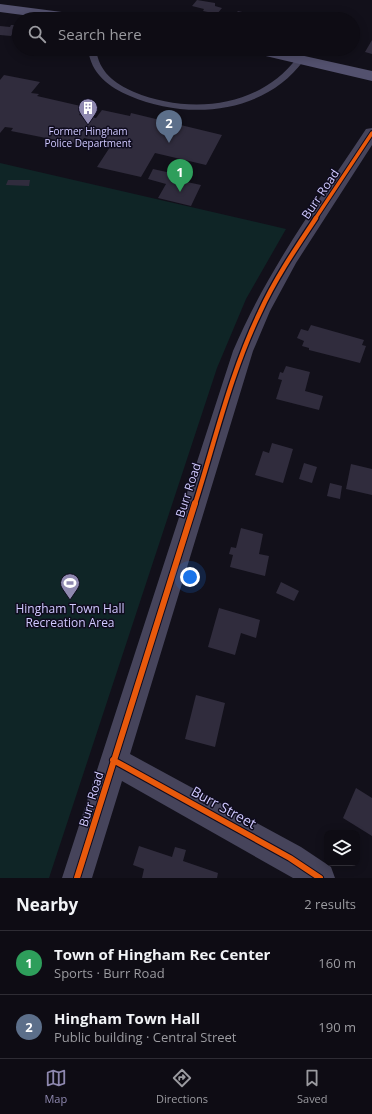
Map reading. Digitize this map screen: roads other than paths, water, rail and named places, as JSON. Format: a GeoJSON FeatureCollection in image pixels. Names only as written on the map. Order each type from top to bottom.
{"type":"FeatureCollection","features":[{"type":"Feature","properties":{"kind":"main road"},"geometry":{"type":"LineString","coordinates":[[0,8],[31,12]]}},
{"type":"Feature","properties":{"kind":"main road"},"geometry":{"type":"LineString","coordinates":[[283,56],[372,76]]}},
{"type":"Feature","properties":{"kind":"street","name":"Burr Road"},"geometry":{"type":"LineString","coordinates":[[77,878],[243,350],[260,311],[288,260],[372,133]]}},
{"type":"Feature","properties":{"kind":"street","name":"Burr Street"},"geometry":{"type":"LineString","coordinates":[[114,760],[290,858],[320,878]]}},
{"type":"Feature","properties":{"kind":"lane"},"geometry":{"type":"LineString","coordinates":[[93,56],[95,64],[103,77],[113,85],[148,101],[179,108],[213,107],[250,98],[277,84],[288,75],[300,60]]}},
{"type":"Feature","properties":{"kind":"place","name":"Former Hingham Police Department"},"geometry":{"type":"Point","coordinates":[88,125]}},
{"type":"Feature","properties":{"kind":"place","name":"Hingham Town Hall"},"geometry":{"type":"Point","coordinates":[169,143]}},
{"type":"Feature","properties":{"kind":"place","name":"Town of Hingham Rec Center"},"geometry":{"type":"Point","coordinates":[180,192]}},
{"type":"Feature","properties":{"kind":"place","name":"Hingham Town Hall Recreation Area"},"geometry":{"type":"Point","coordinates":[70,600]}}]}
